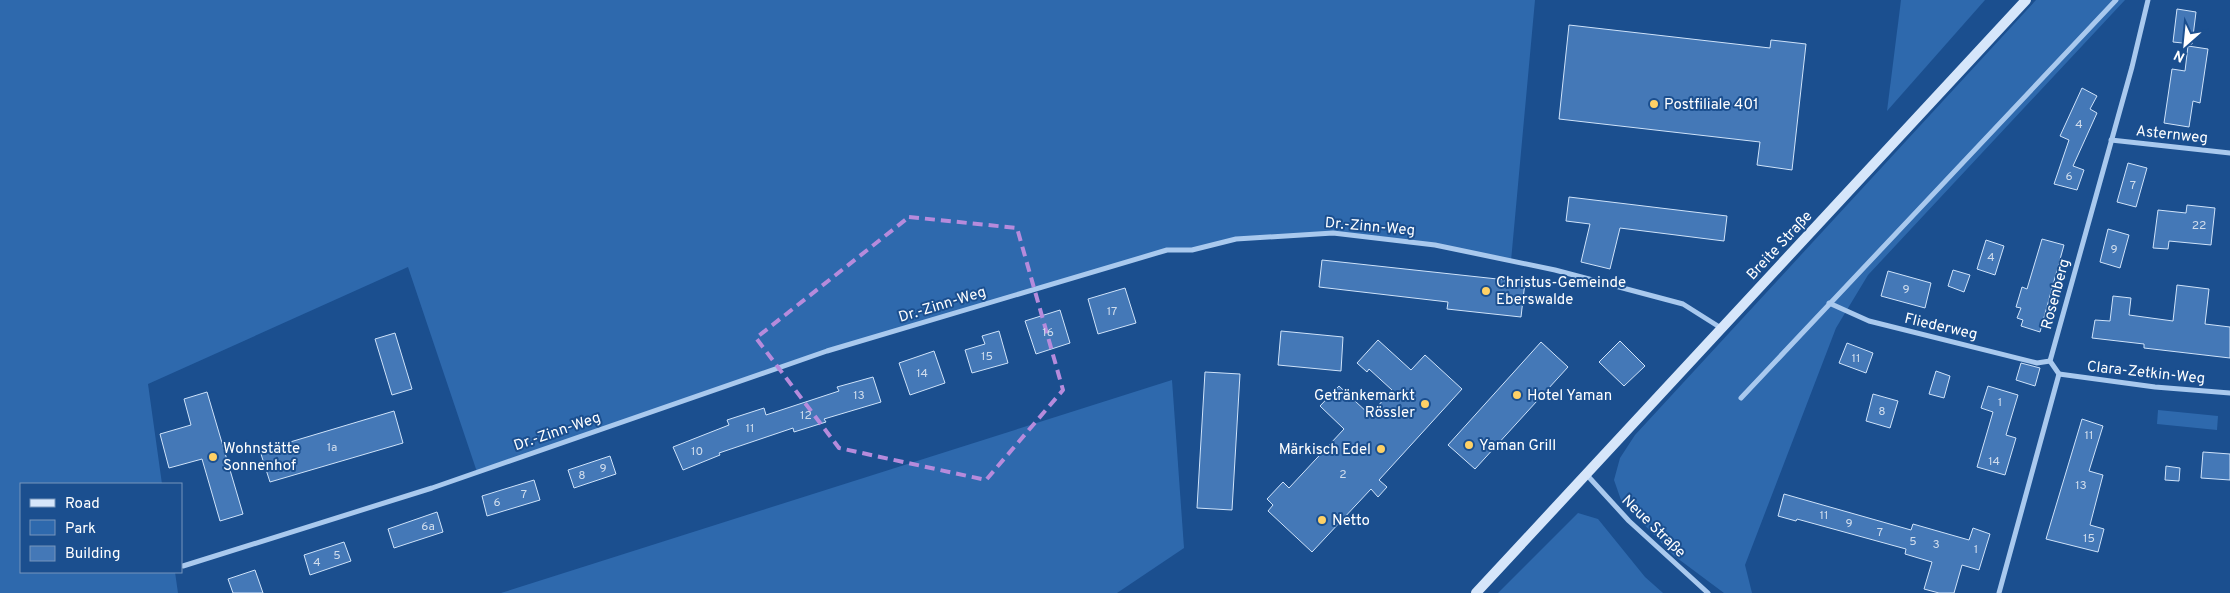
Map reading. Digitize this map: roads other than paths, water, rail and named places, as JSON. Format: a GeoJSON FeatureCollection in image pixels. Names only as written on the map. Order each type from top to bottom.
{"type":"FeatureCollection","features":[{"type":"Feature","properties":{"kind":"main road","name":"Breite Straße"},"geometry":{"type":"LineString","coordinates":[[1476,593],[2026,0]]}},
{"type":"Feature","properties":{"kind":"street"},"geometry":{"type":"LineString","coordinates":[[1741,398],[2116,0]]}},
{"type":"Feature","properties":{"kind":"street","name":"Rosenberg"},"geometry":{"type":"LineString","coordinates":[[2050,361],[2132,67],[2148,0]]}},
{"type":"Feature","properties":{"kind":"street","name":"Asternweg"},"geometry":{"type":"LineString","coordinates":[[2111,140],[2230,153]]}},
{"type":"Feature","properties":{"kind":"street","name":"Dr.-Zinn-Weg"},"geometry":{"type":"LineString","coordinates":[[183,566],[441,484],[827,351],[1167,250],[1192,250],[1236,239],[1333,233],[1435,245],[1555,270],[1683,304],[1722,328]]}},
{"type":"Feature","properties":{"kind":"street","name":"Fliederweg"},"geometry":{"type":"LineString","coordinates":[[1829,303],[1869,321],[2037,363],[2050,361]]}},
{"type":"Feature","properties":{"kind":"street"},"geometry":{"type":"LineString","coordinates":[[1999,593],[2059,374],[2050,361]]}},
{"type":"Feature","properties":{"kind":"street","name":"Clara-Zetkin-Weg"},"geometry":{"type":"LineString","coordinates":[[2059,374],[2155,387],[2230,393]]}},
{"type":"Feature","properties":{"kind":"street","name":"Neue Straße"},"geometry":{"type":"LineString","coordinates":[[1586,474],[1629,521],[1708,593]]}},
{"type":"Feature","properties":{"kind":"place","name":"Postfiliale 401"},"geometry":{"type":"Point","coordinates":[1654,104]}},
{"type":"Feature","properties":{"kind":"place","name":"Christus-Gemeinde Eberswalde"},"geometry":{"type":"Point","coordinates":[1486,291]}},
{"type":"Feature","properties":{"kind":"place","name":"Hotel Yaman"},"geometry":{"type":"Point","coordinates":[1517,395]}},
{"type":"Feature","properties":{"kind":"place","name":"Getränkemarkt Rössler"},"geometry":{"type":"Point","coordinates":[1425,404]}},
{"type":"Feature","properties":{"kind":"place","name":"Yaman Grill"},"geometry":{"type":"Point","coordinates":[1469,445]}},
{"type":"Feature","properties":{"kind":"place","name":"Märkisch Edel"},"geometry":{"type":"Point","coordinates":[1381,449]}},
{"type":"Feature","properties":{"kind":"place","name":"Wohnstätte Sonnenhof"},"geometry":{"type":"Point","coordinates":[213,457]}},
{"type":"Feature","properties":{"kind":"place","name":"Netto"},"geometry":{"type":"Point","coordinates":[1322,520]}}]}
